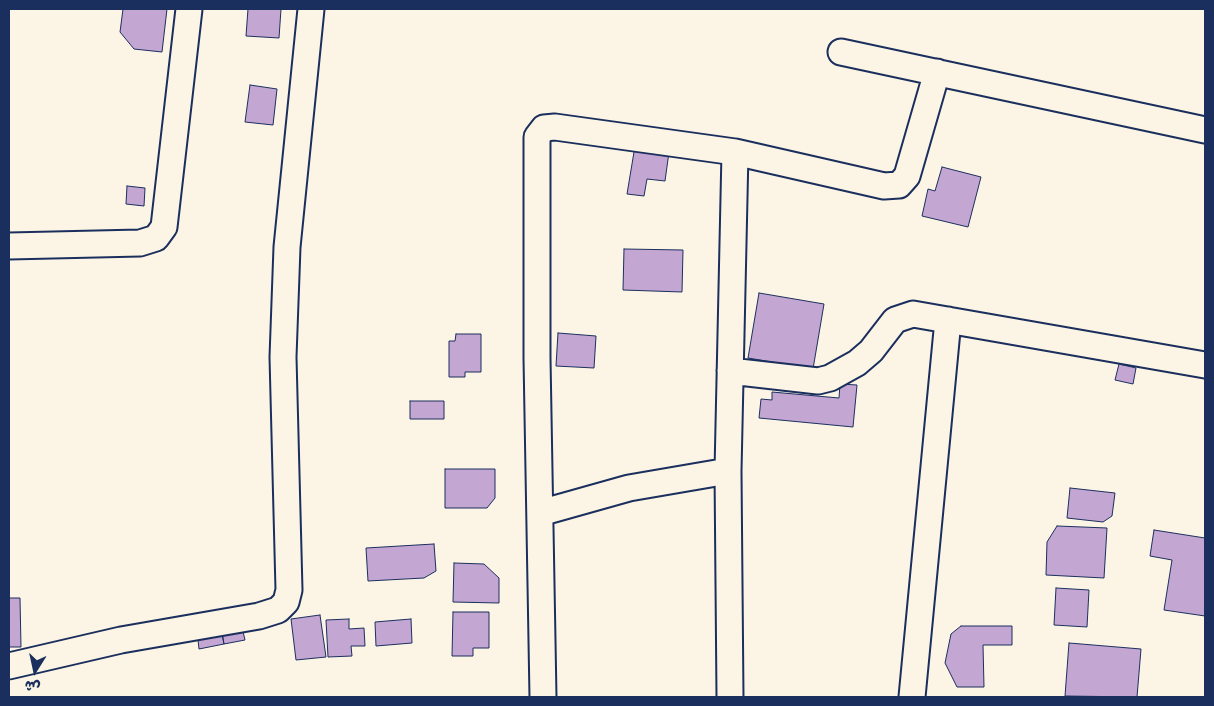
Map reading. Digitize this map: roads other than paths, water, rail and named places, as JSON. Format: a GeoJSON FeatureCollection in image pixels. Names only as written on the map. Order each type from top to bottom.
{"type":"FeatureCollection","features":[{"type":"Feature","properties":{"kind":"street"},"geometry":{"type":"LineString","coordinates":[[9,246],[140,243],[156,238],[164,227],[188,9]]}},
{"type":"Feature","properties":{"kind":"street"},"geometry":{"type":"LineString","coordinates":[[9,666],[120,640],[259,616],[278,610],[286,602],[288,590],[283,357],[287,247],[311,9]]}},
{"type":"Feature","properties":{"kind":"street"},"geometry":{"type":"LineString","coordinates":[[842,52],[1205,130]]}},
{"type":"Feature","properties":{"kind":"street"},"geometry":{"type":"LineString","coordinates":[[543,697],[537,137],[544,128],[555,127],[735,152],[884,186],[899,185],[906,176],[937,72]]}},
{"type":"Feature","properties":{"kind":"street"},"geometry":{"type":"LineString","coordinates":[[730,697],[728,471],[735,152]]}},
{"type":"Feature","properties":{"kind":"street"},"geometry":{"type":"LineString","coordinates":[[730,371],[818,382],[842,374],[870,351],[887,328],[904,316],[913,314],[1205,365]]}},
{"type":"Feature","properties":{"kind":"street"},"geometry":{"type":"LineString","coordinates":[[912,697],[948,320]]}},
{"type":"Feature","properties":{"kind":"street"},"geometry":{"type":"LineString","coordinates":[[540,513],[629,488],[728,471]]}}]}
